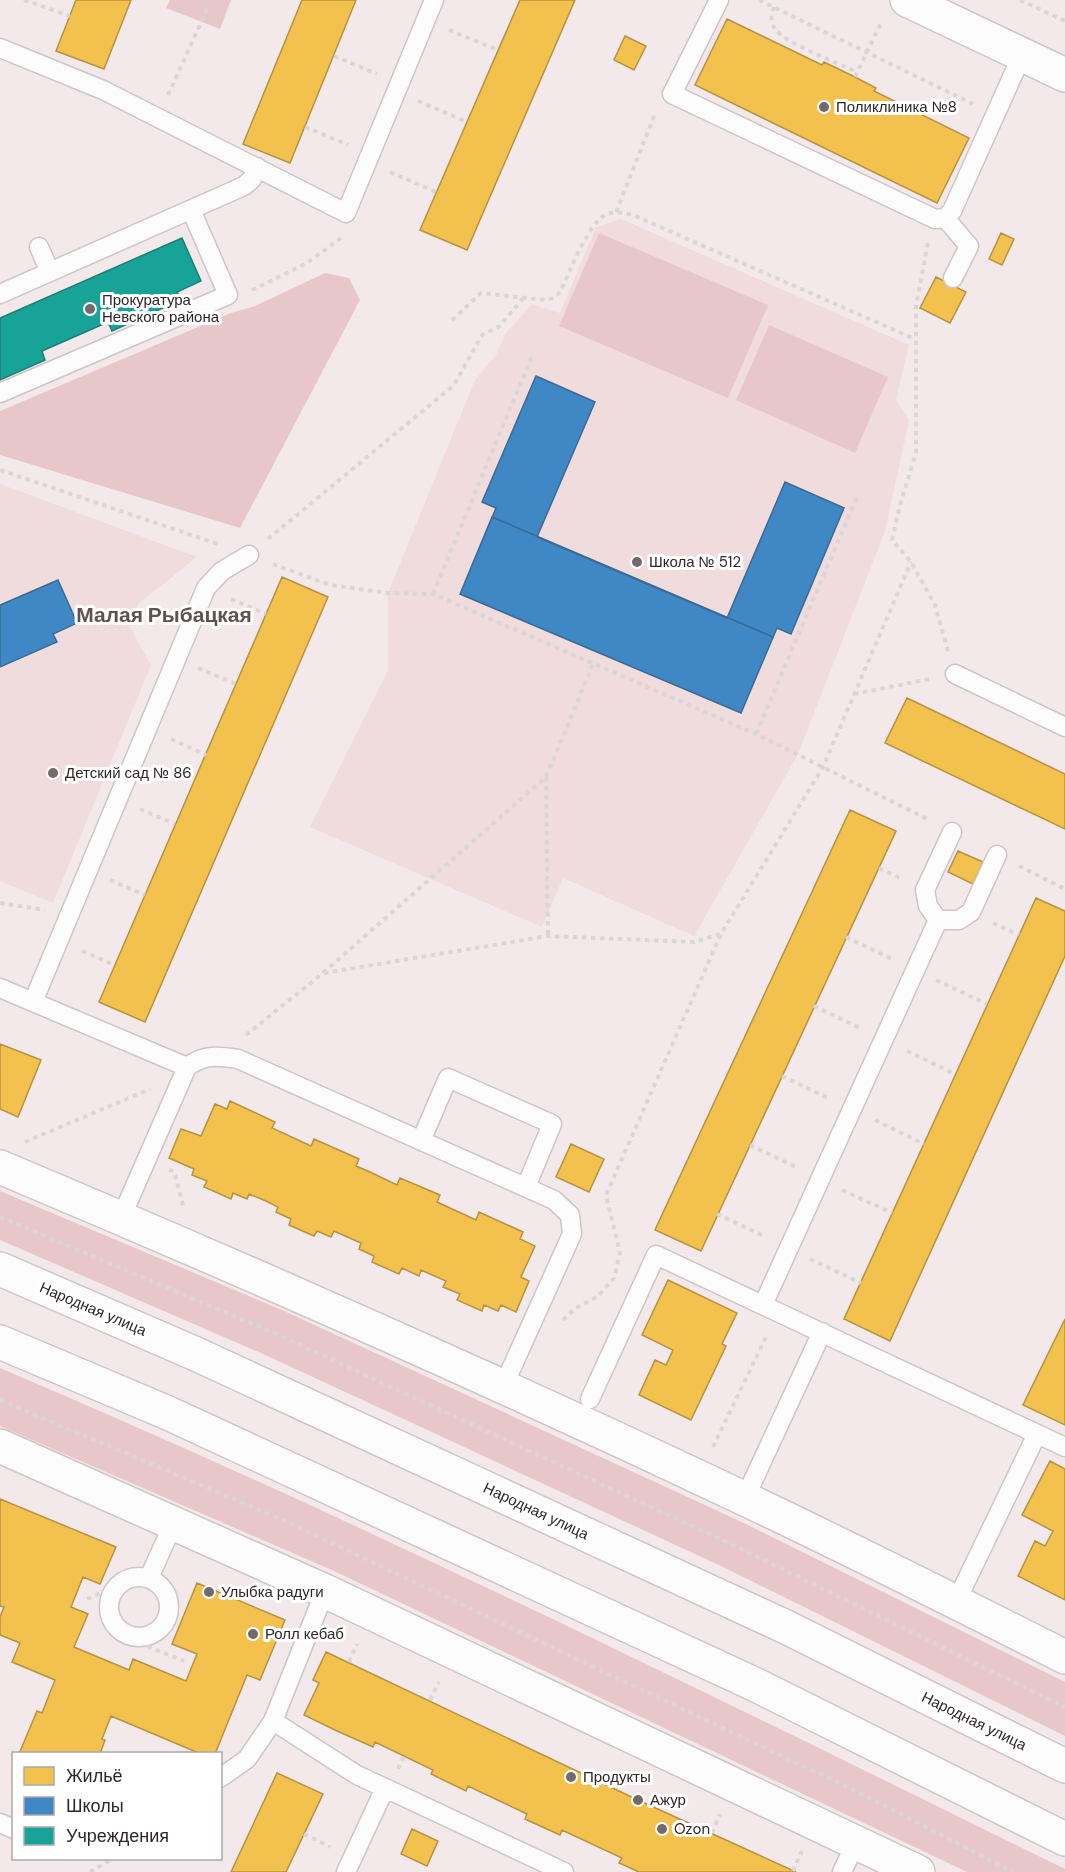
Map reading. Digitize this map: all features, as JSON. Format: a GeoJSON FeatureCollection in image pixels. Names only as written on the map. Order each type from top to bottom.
{"type":"FeatureCollection","features":[{"type":"Feature","properties":{"kind":"street"},"geometry":{"type":"LineString","coordinates":[[895,9],[1022,55],[1065,75]]}},
{"type":"Feature","properties":{"kind":"street"},"geometry":{"type":"LineString","coordinates":[[8,1156],[121,1218],[503,1387],[744,1498],[1065,1657]]}},
{"type":"Feature","properties":{"kind":"street","name":"Народная улица"},"geometry":{"type":"LineString","coordinates":[[0,1269],[196,1354],[765,1617],[1065,1766]]}},
{"type":"Feature","properties":{"kind":"street"},"geometry":{"type":"LineString","coordinates":[[0,1342],[168,1413],[754,1684],[1065,1839]]}},
{"type":"Feature","properties":{"kind":"street"},"geometry":{"type":"LineString","coordinates":[[0,1446],[325,1591],[918,1872]]}},
{"type":"Feature","properties":{"kind":"lane"},"geometry":{"type":"LineString","coordinates":[[0,48],[103,90],[346,213],[434,0]]}},
{"type":"Feature","properties":{"kind":"lane"},"geometry":{"type":"LineString","coordinates":[[719,0],[672,94],[940,219],[969,246],[954,278]]}},
{"type":"Feature","properties":{"kind":"lane"},"geometry":{"type":"LineString","coordinates":[[940,219],[952,211],[1022,55]]}},
{"type":"Feature","properties":{"kind":"lane"},"geometry":{"type":"LineString","coordinates":[[0,294],[244,186],[252,179],[257,167]]}},
{"type":"Feature","properties":{"kind":"lane"},"geometry":{"type":"LineString","coordinates":[[0,393],[228,295],[191,210]]}},
{"type":"Feature","properties":{"kind":"lane"},"geometry":{"type":"LineString","coordinates":[[39,247],[50,272]]}},
{"type":"Feature","properties":{"kind":"lane"},"geometry":{"type":"LineString","coordinates":[[33,1002],[206,588],[222,571],[249,555]]}},
{"type":"Feature","properties":{"kind":"lane"},"geometry":{"type":"LineString","coordinates":[[955,674],[1065,727]]}},
{"type":"Feature","properties":{"kind":"lane"},"geometry":{"type":"LineString","coordinates":[[938,920],[928,906],[925,890],[952,832]]}},
{"type":"Feature","properties":{"kind":"lane"},"geometry":{"type":"LineString","coordinates":[[938,920],[959,920],[971,912],[997,855]]}},
{"type":"Feature","properties":{"kind":"lane"},"geometry":{"type":"LineString","coordinates":[[770,1308],[938,920]]}},
{"type":"Feature","properties":{"kind":"lane"},"geometry":{"type":"LineString","coordinates":[[0,988],[187,1067]]}},
{"type":"Feature","properties":{"kind":"lane"},"geometry":{"type":"LineString","coordinates":[[121,1218],[187,1067],[198,1059],[220,1056],[238,1059],[554,1200],[570,1215],[572,1234],[503,1387]]}},
{"type":"Feature","properties":{"kind":"lane"},"geometry":{"type":"LineString","coordinates":[[421,1141],[448,1078],[552,1124],[526,1187]]}},
{"type":"Feature","properties":{"kind":"lane"},"geometry":{"type":"LineString","coordinates":[[590,1399],[656,1255],[1065,1447]]}},
{"type":"Feature","properties":{"kind":"lane"},"geometry":{"type":"LineString","coordinates":[[744,1498],[822,1332]]}},
{"type":"Feature","properties":{"kind":"lane"},"geometry":{"type":"LineString","coordinates":[[956,1602],[1036,1434]]}},
{"type":"Feature","properties":{"kind":"lane"},"geometry":{"type":"LineString","coordinates":[[149,1578],[173,1524]]}},
{"type":"Feature","properties":{"kind":"lane"},"geometry":{"type":"LineString","coordinates":[[133,1577],[149,1578],[162,1587],[168,1601],[168,1617],[159,1630],[145,1637],[129,1636],[116,1627],[109,1613],[110,1597],[119,1584],[133,1577]]}},
{"type":"Feature","properties":{"kind":"lane"},"geometry":{"type":"LineString","coordinates":[[222,1777],[247,1759],[273,1721],[325,1591]]}},
{"type":"Feature","properties":{"kind":"lane"},"geometry":{"type":"LineString","coordinates":[[273,1721],[357,1775],[564,1872]]}},
{"type":"Feature","properties":{"kind":"lane"},"geometry":{"type":"LineString","coordinates":[[346,1872],[385,1788]]}},
{"type":"Feature","properties":{"kind":"lane"},"geometry":{"type":"LineString","coordinates":[[842,1872],[856,1842]]}},
{"type":"Feature","properties":{"kind":"path"},"geometry":{"type":"LineString","coordinates":[[24,0],[70,16]]}},
{"type":"Feature","properties":{"kind":"path"},"geometry":{"type":"LineString","coordinates":[[759,0],[995,115]]}},
{"type":"Feature","properties":{"kind":"path"},"geometry":{"type":"LineString","coordinates":[[1020,0],[1065,21]]}},
{"type":"Feature","properties":{"kind":"path"},"geometry":{"type":"LineString","coordinates":[[158,117],[208,7]]}},
{"type":"Feature","properties":{"kind":"path"},"geometry":{"type":"LineString","coordinates":[[774,7],[771,15],[772,23],[783,37],[856,75],[867,52],[895,9]]}},
{"type":"Feature","properties":{"kind":"path"},"geometry":{"type":"LineString","coordinates":[[426,20],[498,51]]}},
{"type":"Feature","properties":{"kind":"path"},"geometry":{"type":"LineString","coordinates":[[334,56],[467,122]]}},
{"type":"Feature","properties":{"kind":"path"},"geometry":{"type":"LineString","coordinates":[[616,212],[661,100],[672,94]]}},
{"type":"Feature","properties":{"kind":"path"},"geometry":{"type":"LineString","coordinates":[[305,126],[436,192]]}},
{"type":"Feature","properties":{"kind":"path"},"geometry":{"type":"LineString","coordinates":[[453,320],[481,293],[545,300],[554,298],[560,292],[594,224],[605,215],[616,212],[633,215],[915,339]]}},
{"type":"Feature","properties":{"kind":"path"},"geometry":{"type":"LineString","coordinates":[[854,694],[955,674],[934,605],[911,562],[892,540],[900,504],[916,453],[916,306],[930,231],[940,219]]}},
{"type":"Feature","properties":{"kind":"path"},"geometry":{"type":"LineString","coordinates":[[228,295],[244,294],[307,263],[345,235]]}},
{"type":"Feature","properties":{"kind":"path"},"geometry":{"type":"LineString","coordinates":[[249,555],[454,386],[483,335],[500,326],[524,298]]}},
{"type":"Feature","properties":{"kind":"path"},"geometry":{"type":"LineString","coordinates":[[433,594],[532,356]]}},
{"type":"Feature","properties":{"kind":"path"},"geometry":{"type":"LineString","coordinates":[[0,470],[330,585],[388,593],[433,594],[756,734],[952,832]]}},
{"type":"Feature","properties":{"kind":"path"},"geometry":{"type":"LineString","coordinates":[[756,734],[857,497]]}},
{"type":"Feature","properties":{"kind":"path"},"geometry":{"type":"LineString","coordinates":[[522,1346],[549,1332],[576,1308],[598,1296],[614,1278],[620,1253],[606,1195],[721,934],[823,767],[911,562]]}},
{"type":"Feature","properties":{"kind":"path"},"geometry":{"type":"LineString","coordinates":[[206,588],[266,614]]}},
{"type":"Feature","properties":{"kind":"path"},"geometry":{"type":"LineString","coordinates":[[176,658],[236,684]]}},
{"type":"Feature","properties":{"kind":"path"},"geometry":{"type":"LineString","coordinates":[[548,936],[546,777],[593,664]]}},
{"type":"Feature","properties":{"kind":"path"},"geometry":{"type":"LineString","coordinates":[[147,729],[206,754]]}},
{"type":"Feature","properties":{"kind":"path"},"geometry":{"type":"LineString","coordinates":[[220,1056],[323,973],[546,777]]}},
{"type":"Feature","properties":{"kind":"path"},"geometry":{"type":"LineString","coordinates":[[117,800],[175,824]]}},
{"type":"Feature","properties":{"kind":"path"},"geometry":{"type":"LineString","coordinates":[[997,855],[1065,889]]}},
{"type":"Feature","properties":{"kind":"path"},"geometry":{"type":"LineString","coordinates":[[88,870],[145,895]]}},
{"type":"Feature","properties":{"kind":"path"},"geometry":{"type":"LineString","coordinates":[[0,903],[70,914]]}},
{"type":"Feature","properties":{"kind":"path"},"geometry":{"type":"LineString","coordinates":[[323,973],[548,936],[694,942],[721,934]]}},
{"type":"Feature","properties":{"kind":"path"},"geometry":{"type":"LineString","coordinates":[[58,940],[115,965]]}},
{"type":"Feature","properties":{"kind":"path"},"geometry":{"type":"LineString","coordinates":[[8,1156],[162,1084],[187,1067]]}},
{"type":"Feature","properties":{"kind":"path"},"geometry":{"type":"LineString","coordinates":[[147,1160],[174,1171],[185,1210]]}},
{"type":"Feature","properties":{"kind":"path"},"geometry":{"type":"LineString","coordinates":[[0,1217],[272,1332],[734,1545],[1065,1707]]}},
{"type":"Feature","properties":{"kind":"path"},"geometry":{"type":"LineString","coordinates":[[711,1453],[770,1308]]}},
{"type":"Feature","properties":{"kind":"path"},"geometry":{"type":"LineString","coordinates":[[0,1400],[281,1519],[858,1792],[1013,1872]]}},
{"type":"Feature","properties":{"kind":"path"},"geometry":{"type":"LineString","coordinates":[[87,1599],[101,1593],[110,1597]]}},
{"type":"Feature","properties":{"kind":"path"},"geometry":{"type":"LineString","coordinates":[[145,1637],[149,1647],[184,1662]]}},
{"type":"Feature","properties":{"kind":"path"},"geometry":{"type":"LineString","coordinates":[[349,1662],[357,1644]]}},
{"type":"Feature","properties":{"kind":"path"},"geometry":{"type":"LineString","coordinates":[[430,1700],[439,1681]]}},
{"type":"Feature","properties":{"kind":"path"},"geometry":{"type":"LineString","coordinates":[[712,1833],[722,1811]]}},
{"type":"Feature","properties":{"kind":"path"},"geometry":{"type":"LineString","coordinates":[[793,1871],[804,1848]]}},
{"type":"Feature","properties":{"kind":"path"},"geometry":{"type":"LineString","coordinates":[[90,1872],[111,1860]]}},
{"type":"Feature","properties":{"kind":"shaded area"},"geometry":{"type":"Polygon","coordinates":[[[170,0],[231,0],[220,29],[166,8],[170,0]]]}},
{"type":"Feature","properties":{"kind":"shaded area","name":"Школа № 512"},"geometry":{"type":"Polygon","coordinates":[[[621,219],[909,345],[896,400],[909,421],[885,531],[798,754],[694,936],[563,878],[542,927],[310,827],[388,670],[388,593],[475,380],[496,355],[506,333],[532,304],[560,313],[596,227],[621,219]]]}},
{"type":"Feature","properties":{"kind":"shaded area"},"geometry":{"type":"Polygon","coordinates":[[[599,233],[768,305],[728,398],[559,326],[599,233]]]}},
{"type":"Feature","properties":{"kind":"shaded area"},"geometry":{"type":"Polygon","coordinates":[[[325,273],[349,278],[360,300],[240,528],[0,455],[0,411],[231,313],[255,306],[325,273]]]}},
{"type":"Feature","properties":{"kind":"shaded area"},"geometry":{"type":"Polygon","coordinates":[[[769,325],[888,377],[855,453],[736,400],[769,325]]]}},
{"type":"Feature","properties":{"kind":"shaded area","name":"Детский сад № 86"},"geometry":{"type":"Polygon","coordinates":[[[0,484],[197,557],[138,604],[130,627],[151,665],[53,903],[0,881],[0,484]]]}},
{"type":"Feature","properties":{"kind":"shaded area"},"geometry":{"type":"Polygon","coordinates":[[[0,1191],[282,1310],[744,1523],[1065,1682],[1065,1736],[723,1567],[263,1354],[0,1240],[0,1191]]]}},
{"type":"Feature","properties":{"kind":"shaded area"},"geometry":{"type":"Polygon","coordinates":[[[0,1368],[135,1426],[403,1548],[801,1739],[1065,1869],[1065,1872],[967,1872],[334,1571],[0,1426],[0,1368]]]}},
{"type":"Feature","properties":{"kind":"building: Жильё"},"geometry":{"type":"Polygon","coordinates":[[[76,0],[131,0],[104,69],[56,51],[76,0]]]}},
{"type":"Feature","properties":{"kind":"building: Жильё"},"geometry":{"type":"Polygon","coordinates":[[[302,0],[356,0],[290,163],[243,144],[302,0]]]}},
{"type":"Feature","properties":{"kind":"building: Жильё"},"geometry":{"type":"Polygon","coordinates":[[[520,0],[575,0],[467,250],[420,230],[520,0]]]}},
{"type":"Feature","properties":{"kind":"building: Жильё","name":"Поликлиника №8"},"geometry":{"type":"Polygon","coordinates":[[[727,19],[822,65],[824,62],[855,77],[876,88],[874,91],[969,138],[937,203],[695,85],[727,19]]]}},
{"type":"Feature","properties":{"kind":"building: Жильё"},"geometry":{"type":"Polygon","coordinates":[[[625,36],[646,46],[634,70],[614,60],[625,36]]]}},
{"type":"Feature","properties":{"kind":"building: Жильё"},"geometry":{"type":"Polygon","coordinates":[[[1001,233],[1014,239],[1002,265],[989,259],[1001,233]]]}},
{"type":"Feature","properties":{"kind":"building: Жильё"},"geometry":{"type":"Polygon","coordinates":[[[936,277],[966,292],[950,323],[920,308],[936,277]]]}},
{"type":"Feature","properties":{"kind":"building: Жильё"},"geometry":{"type":"Polygon","coordinates":[[[282,577],[328,597],[145,1022],[99,1002],[282,577]]]}},
{"type":"Feature","properties":{"kind":"building: Жильё"},"geometry":{"type":"Polygon","coordinates":[[[907,698],[1065,774],[1065,829],[885,743],[907,698]]]}},
{"type":"Feature","properties":{"kind":"building: Жильё"},"geometry":{"type":"Polygon","coordinates":[[[850,810],[896,831],[701,1251],[655,1230],[850,810]]]}},
{"type":"Feature","properties":{"kind":"building: Жильё"},"geometry":{"type":"Polygon","coordinates":[[[958,851],[983,862],[973,884],[948,872],[958,851]]]}},
{"type":"Feature","properties":{"kind":"building: Жильё"},"geometry":{"type":"Polygon","coordinates":[[[1036,898],[1065,911],[1065,956],[890,1341],[844,1319],[1036,898]]]}},
{"type":"Feature","properties":{"kind":"building: Жильё"},"geometry":{"type":"Polygon","coordinates":[[[0,1044],[41,1060],[18,1117],[0,1109],[0,1044]]]}},
{"type":"Feature","properties":{"kind":"building: Жильё"},"geometry":{"type":"Polygon","coordinates":[[[230,1101],[275,1122],[272,1128],[311,1146],[314,1139],[359,1159],[356,1166],[397,1185],[400,1178],[440,1195],[437,1202],[476,1220],[479,1212],[523,1232],[520,1239],[535,1246],[521,1277],[529,1281],[516,1312],[501,1305],[498,1311],[484,1305],[482,1311],[457,1300],[460,1294],[443,1287],[446,1281],[421,1270],[419,1276],[402,1268],[399,1274],[372,1262],[374,1256],[359,1249],[361,1243],[334,1231],[331,1237],[317,1231],[314,1236],[289,1225],[291,1219],[276,1212],[278,1207],[266,1201],[249,1194],[247,1199],[233,1193],[231,1199],[204,1187],[207,1181],[192,1175],[194,1169],[169,1158],[181,1129],[201,1136],[215,1104],[227,1109],[230,1101]]]}},
{"type":"Feature","properties":{"kind":"building: Жильё"},"geometry":{"type":"Polygon","coordinates":[[[571,1144],[604,1159],[589,1192],[556,1177],[571,1144]]]}},
{"type":"Feature","properties":{"kind":"building: Жильё"},"geometry":{"type":"Polygon","coordinates":[[[668,1280],[737,1313],[722,1344],[726,1346],[691,1420],[639,1395],[655,1360],[666,1365],[673,1350],[642,1335],[668,1280]]]}},
{"type":"Feature","properties":{"kind":"building: Жильё"},"geometry":{"type":"Polygon","coordinates":[[[1065,1319],[1065,1425],[1023,1405],[1065,1319]]]}},
{"type":"Feature","properties":{"kind":"building: Жильё"},"geometry":{"type":"Polygon","coordinates":[[[1050,1461],[1065,1469],[1065,1600],[1018,1576],[1035,1541],[1045,1546],[1053,1531],[1022,1515],[1050,1461]]]}},
{"type":"Feature","properties":{"kind":"building: Жильё"},"geometry":{"type":"Polygon","coordinates":[[[0,1499],[116,1547],[100,1584],[83,1577],[71,1607],[88,1614],[74,1647],[129,1670],[133,1659],[186,1681],[197,1654],[172,1644],[197,1583],[285,1620],[260,1680],[247,1675],[216,1752],[196,1752],[111,1716],[102,1739],[105,1740],[101,1752],[20,1752],[37,1711],[42,1713],[55,1680],[12,1662],[20,1643],[0,1635],[0,1617],[4,1607],[0,1606],[0,1499]]]}},
{"type":"Feature","properties":{"kind":"building: Жильё"},"geometry":{"type":"Polygon","coordinates":[[[326,1652],[796,1872],[639,1872],[619,1863],[622,1858],[562,1830],[560,1835],[525,1819],[527,1814],[468,1786],[466,1791],[431,1774],[433,1770],[375,1742],[373,1747],[337,1731],[304,1715],[319,1683],[313,1680],[326,1652]]]}},
{"type":"Feature","properties":{"kind":"building: Жильё"},"geometry":{"type":"Polygon","coordinates":[[[277,1773],[323,1794],[286,1872],[231,1872],[277,1773]]]}},
{"type":"Feature","properties":{"kind":"building: Жильё"},"geometry":{"type":"Polygon","coordinates":[[[412,1829],[438,1841],[427,1866],[401,1854],[412,1829]]]}},
{"type":"Feature","properties":{"kind":"building: Школы"},"geometry":{"type":"Polygon","coordinates":[[[536,376],[595,402],[537,537],[727,618],[785,482],[844,508],[791,634],[777,628],[741,713],[460,594],[496,508],[482,502],[536,376]]]}},
{"type":"Feature","properties":{"kind":"building: Школы"},"geometry":{"type":"Polygon","coordinates":[[[492,517],[773,637],[741,713],[460,594],[492,517]]]}},
{"type":"Feature","properties":{"kind":"building: Школы"},"geometry":{"type":"Polygon","coordinates":[[[58,580],[77,623],[53,634],[57,642],[0,667],[0,605],[58,580]]]}},
{"type":"Feature","properties":{"kind":"building: Учреждения","name":"Прокуратура Невского района"},"geometry":{"type":"Polygon","coordinates":[[[182,238],[201,281],[177,292],[181,300],[112,331],[108,322],[42,351],[45,360],[0,380],[0,318],[182,238]]]}},
{"type":"Feature","properties":{"kind":"place","name":"Поликлиника №8"},"geometry":{"type":"Point","coordinates":[824,107]}},
{"type":"Feature","properties":{"kind":"place","name":"Прокуратура Невского района"},"geometry":{"type":"Point","coordinates":[90,309]}},
{"type":"Feature","properties":{"kind":"place","name":"Школа № 512"},"geometry":{"type":"Point","coordinates":[637,562]}},
{"type":"Feature","properties":{"kind":"place","name":"Детский сад № 86"},"geometry":{"type":"Point","coordinates":[53,773]}},
{"type":"Feature","properties":{"kind":"place","name":"Улыбка радуги"},"geometry":{"type":"Point","coordinates":[209,1592]}},
{"type":"Feature","properties":{"kind":"place","name":"Ролл кебаб"},"geometry":{"type":"Point","coordinates":[253,1634]}},
{"type":"Feature","properties":{"kind":"place","name":"Продукты"},"geometry":{"type":"Point","coordinates":[571,1777]}},
{"type":"Feature","properties":{"kind":"place","name":"Ажур"},"geometry":{"type":"Point","coordinates":[638,1800]}},
{"type":"Feature","properties":{"kind":"place","name":"Ozon"},"geometry":{"type":"Point","coordinates":[662,1829]}},
{"type":"Feature","properties":{"kind":"district","name":"Малая Рыбацкая"},"geometry":{"type":"Point","coordinates":[164,615]}}]}
